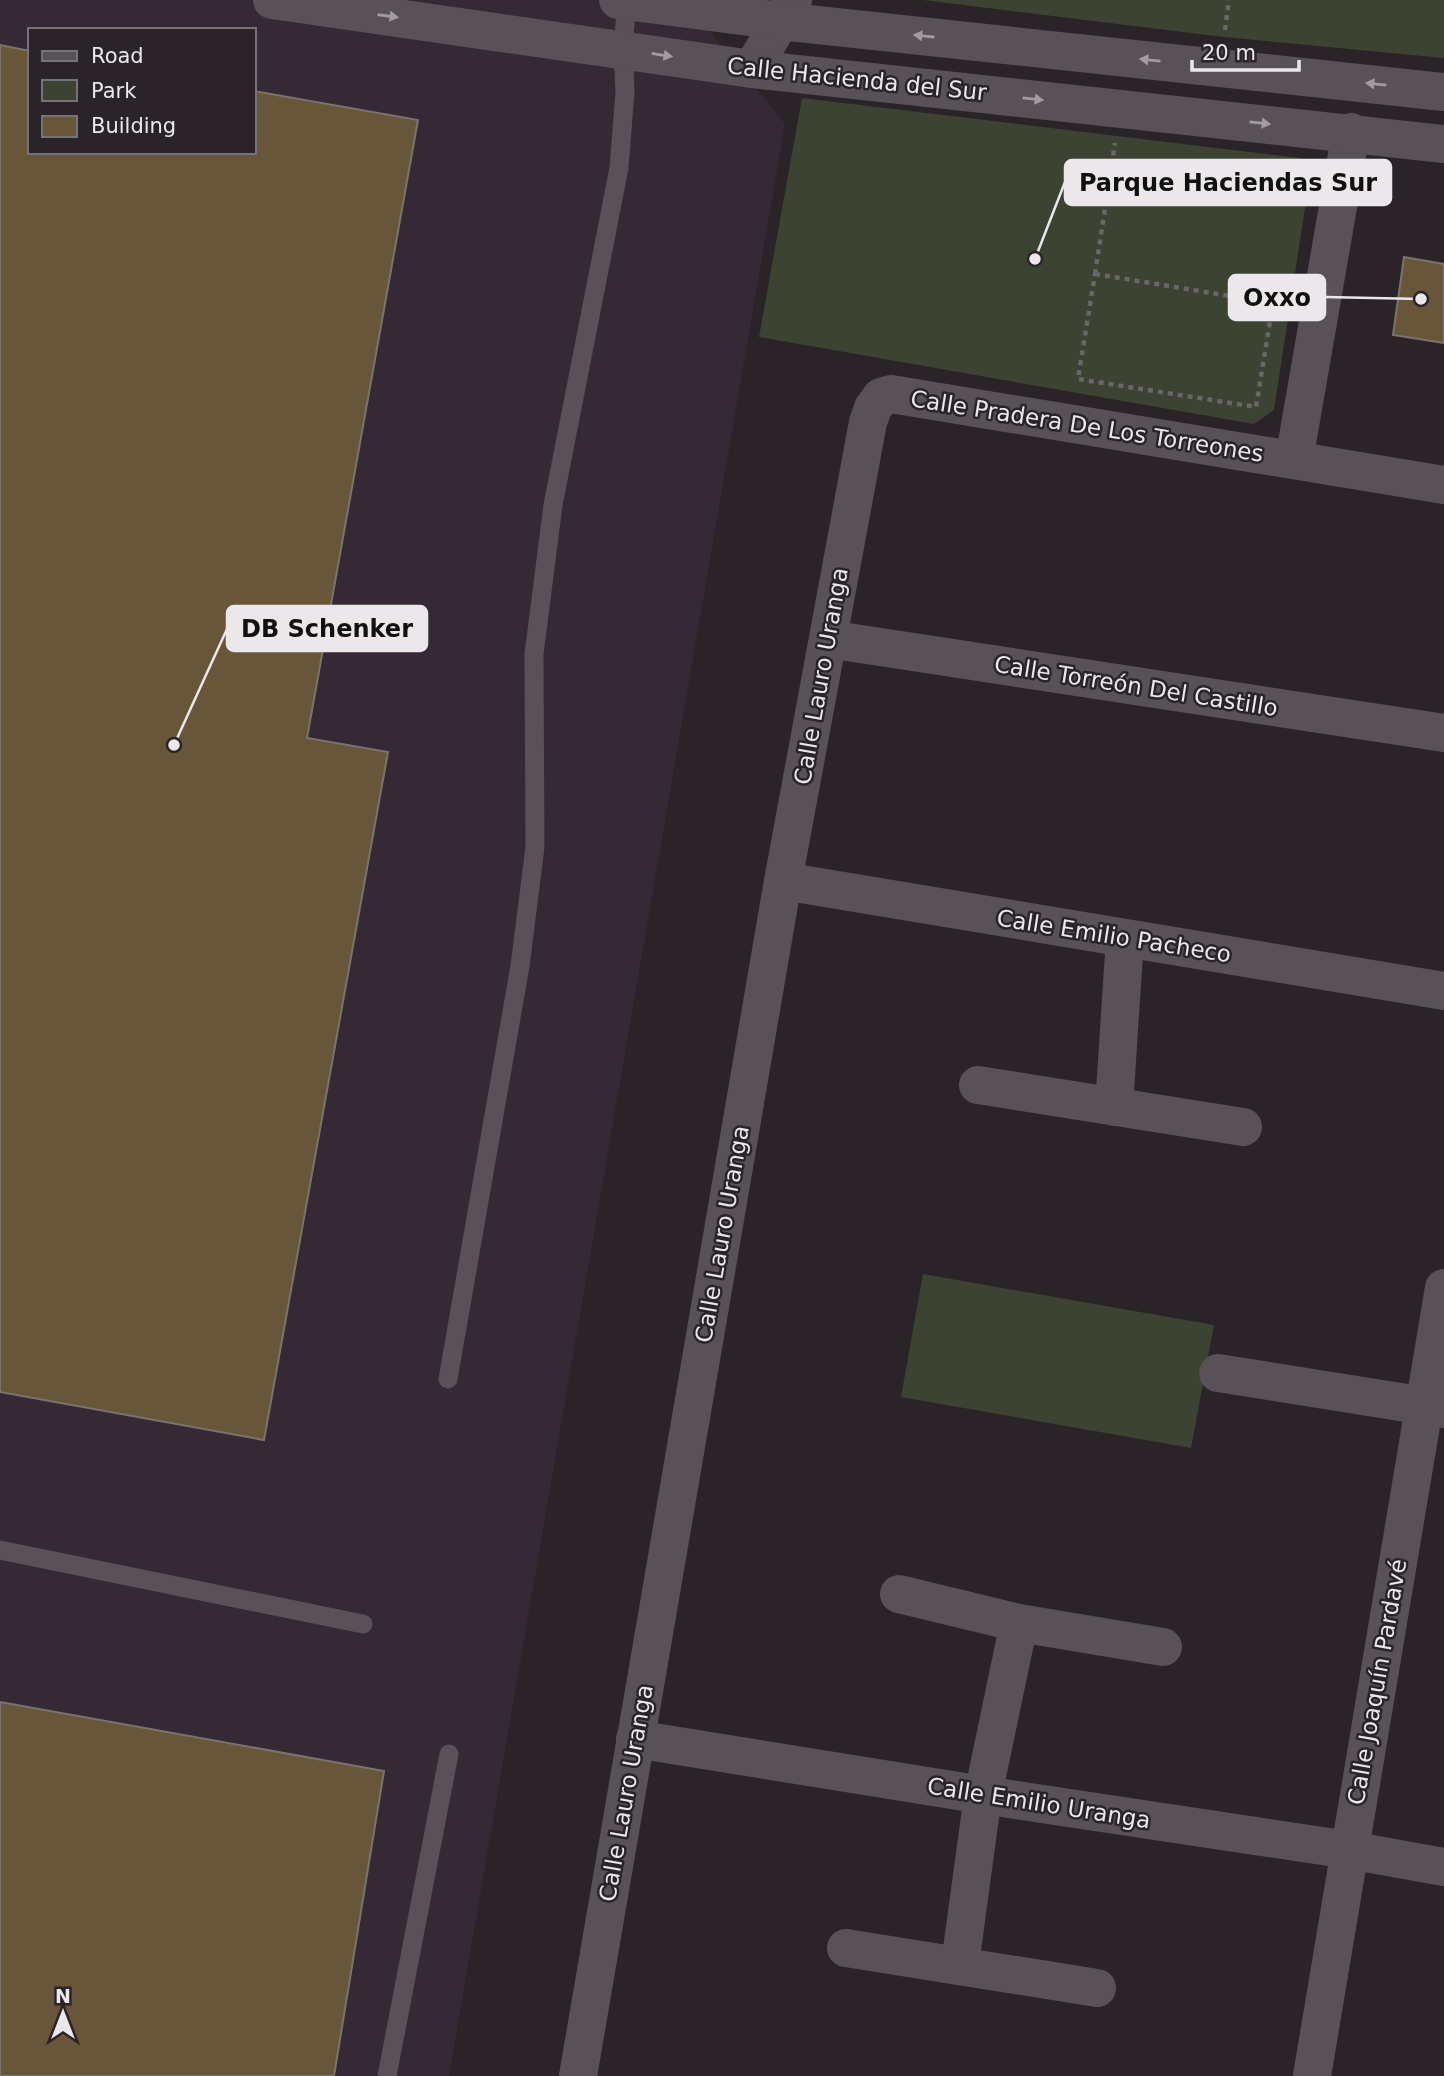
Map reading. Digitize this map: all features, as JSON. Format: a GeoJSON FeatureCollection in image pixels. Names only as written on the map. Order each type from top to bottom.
{"type":"FeatureCollection","features":[{"type":"Feature","properties":{"kind":"street","name":"Calle Hacienda del Sur"},"geometry":{"type":"LineString","coordinates":[[272,0],[751,69],[1444,144]]}},
{"type":"Feature","properties":{"kind":"street"},"geometry":{"type":"LineString","coordinates":[[624,0],[786,10],[1444,92]]}},
{"type":"Feature","properties":{"kind":"street"},"geometry":{"type":"LineString","coordinates":[[751,69],[786,10]]}},
{"type":"Feature","properties":{"kind":"street","name":"Calle Pradera De Los Torreones"},"geometry":{"type":"LineString","coordinates":[[1294,460],[1351,132]]}},
{"type":"Feature","properties":{"kind":"street","name":"Calle Pradera De Los Torreones"},"geometry":{"type":"LineString","coordinates":[[881,397],[891,394],[904,396],[1444,485]]}},
{"type":"Feature","properties":{"kind":"street","name":"Calle Lauro Uranga"},"geometry":{"type":"LineString","coordinates":[[578,2076],[783,881],[868,422],[881,397]]}},
{"type":"Feature","properties":{"kind":"street","name":"Calle Torreón Del Castillo"},"geometry":{"type":"LineString","coordinates":[[828,639],[1444,733]]}},
{"type":"Feature","properties":{"kind":"street","name":"Calle Emilio Pacheco"},"geometry":{"type":"LineString","coordinates":[[783,881],[1444,991]]}},
{"type":"Feature","properties":{"kind":"street"},"geometry":{"type":"LineString","coordinates":[[1114,1107],[1125,938]]}},
{"type":"Feature","properties":{"kind":"street"},"geometry":{"type":"LineString","coordinates":[[978,1085],[1243,1127]]}},
{"type":"Feature","properties":{"kind":"street","name":"Calle Joaquín Pardavé"},"geometry":{"type":"LineString","coordinates":[[1312,2076],[1349,1850],[1434,1407],[1444,1288]]}},
{"type":"Feature","properties":{"kind":"street"},"geometry":{"type":"LineString","coordinates":[[1218,1373],[1434,1407]]}},
{"type":"Feature","properties":{"kind":"street"},"geometry":{"type":"LineString","coordinates":[[899,1594],[1019,1623],[1163,1647]]}},
{"type":"Feature","properties":{"kind":"street"},"geometry":{"type":"LineString","coordinates":[[960,1965],[983,1795],[1019,1623]]}},
{"type":"Feature","properties":{"kind":"street","name":"Calle Emilio Uranga"},"geometry":{"type":"LineString","coordinates":[[635,1739],[1444,1867]]}},
{"type":"Feature","properties":{"kind":"street"},"geometry":{"type":"LineString","coordinates":[[846,1948],[1097,1988]]}},
{"type":"Feature","properties":{"kind":"lane"},"geometry":{"type":"LineString","coordinates":[[448,1379],[520,966],[535,847],[534,653],[553,505],[619,169],[625,92],[622,49],[624,0]]}},
{"type":"Feature","properties":{"kind":"lane"},"geometry":{"type":"LineString","coordinates":[[0,1550],[363,1624]]}},
{"type":"Feature","properties":{"kind":"lane"},"geometry":{"type":"LineString","coordinates":[[387,2076],[449,1754]]}},
{"type":"Feature","properties":{"kind":"path"},"geometry":{"type":"LineString","coordinates":[[1095,274],[1273,303],[1256,407],[1078,379],[1117,132]]}},
{"type":"Feature","properties":{"kind":"shaded area"},"geometry":{"type":"Polygon","coordinates":[[[0,0],[685,0],[785,124],[449,2076],[0,2076],[0,0]]]}},
{"type":"Feature","properties":{"kind":"green space"},"geometry":{"type":"Polygon","coordinates":[[[923,0],[1444,0],[1444,58],[1224,37],[923,0]]]}},
{"type":"Feature","properties":{"kind":"green space"},"geometry":{"type":"Polygon","coordinates":[[[802,98],[1300,158],[1309,182],[1274,410],[1254,424],[759,337],[802,98]]]}},
{"type":"Feature","properties":{"kind":"green space"},"geometry":{"type":"Polygon","coordinates":[[[923,1274],[1214,1325],[1191,1448],[901,1397],[923,1274]]]}},
{"type":"Feature","properties":{"kind":"building"},"geometry":{"type":"Polygon","coordinates":[[[0,45],[28,51],[28,154],[256,154],[256,91],[418,120],[307,738],[388,752],[264,1440],[0,1392],[0,45]]]}},
{"type":"Feature","properties":{"kind":"building"},"geometry":{"type":"Polygon","coordinates":[[[1404,257],[1444,264],[1444,343],[1393,335],[1404,257]]]}},
{"type":"Feature","properties":{"kind":"building"},"geometry":{"type":"Polygon","coordinates":[[[0,1702],[384,1771],[334,2076],[0,2076],[0,1702]]]}},
{"type":"Feature","properties":{"kind":"place","name":"Parque Haciendas Sur"},"geometry":{"type":"Point","coordinates":[1035,259]}},
{"type":"Feature","properties":{"kind":"place","name":"Oxxo"},"geometry":{"type":"Point","coordinates":[1421,299]}},
{"type":"Feature","properties":{"kind":"place","name":"DB Schenker"},"geometry":{"type":"Point","coordinates":[174,745]}}]}
